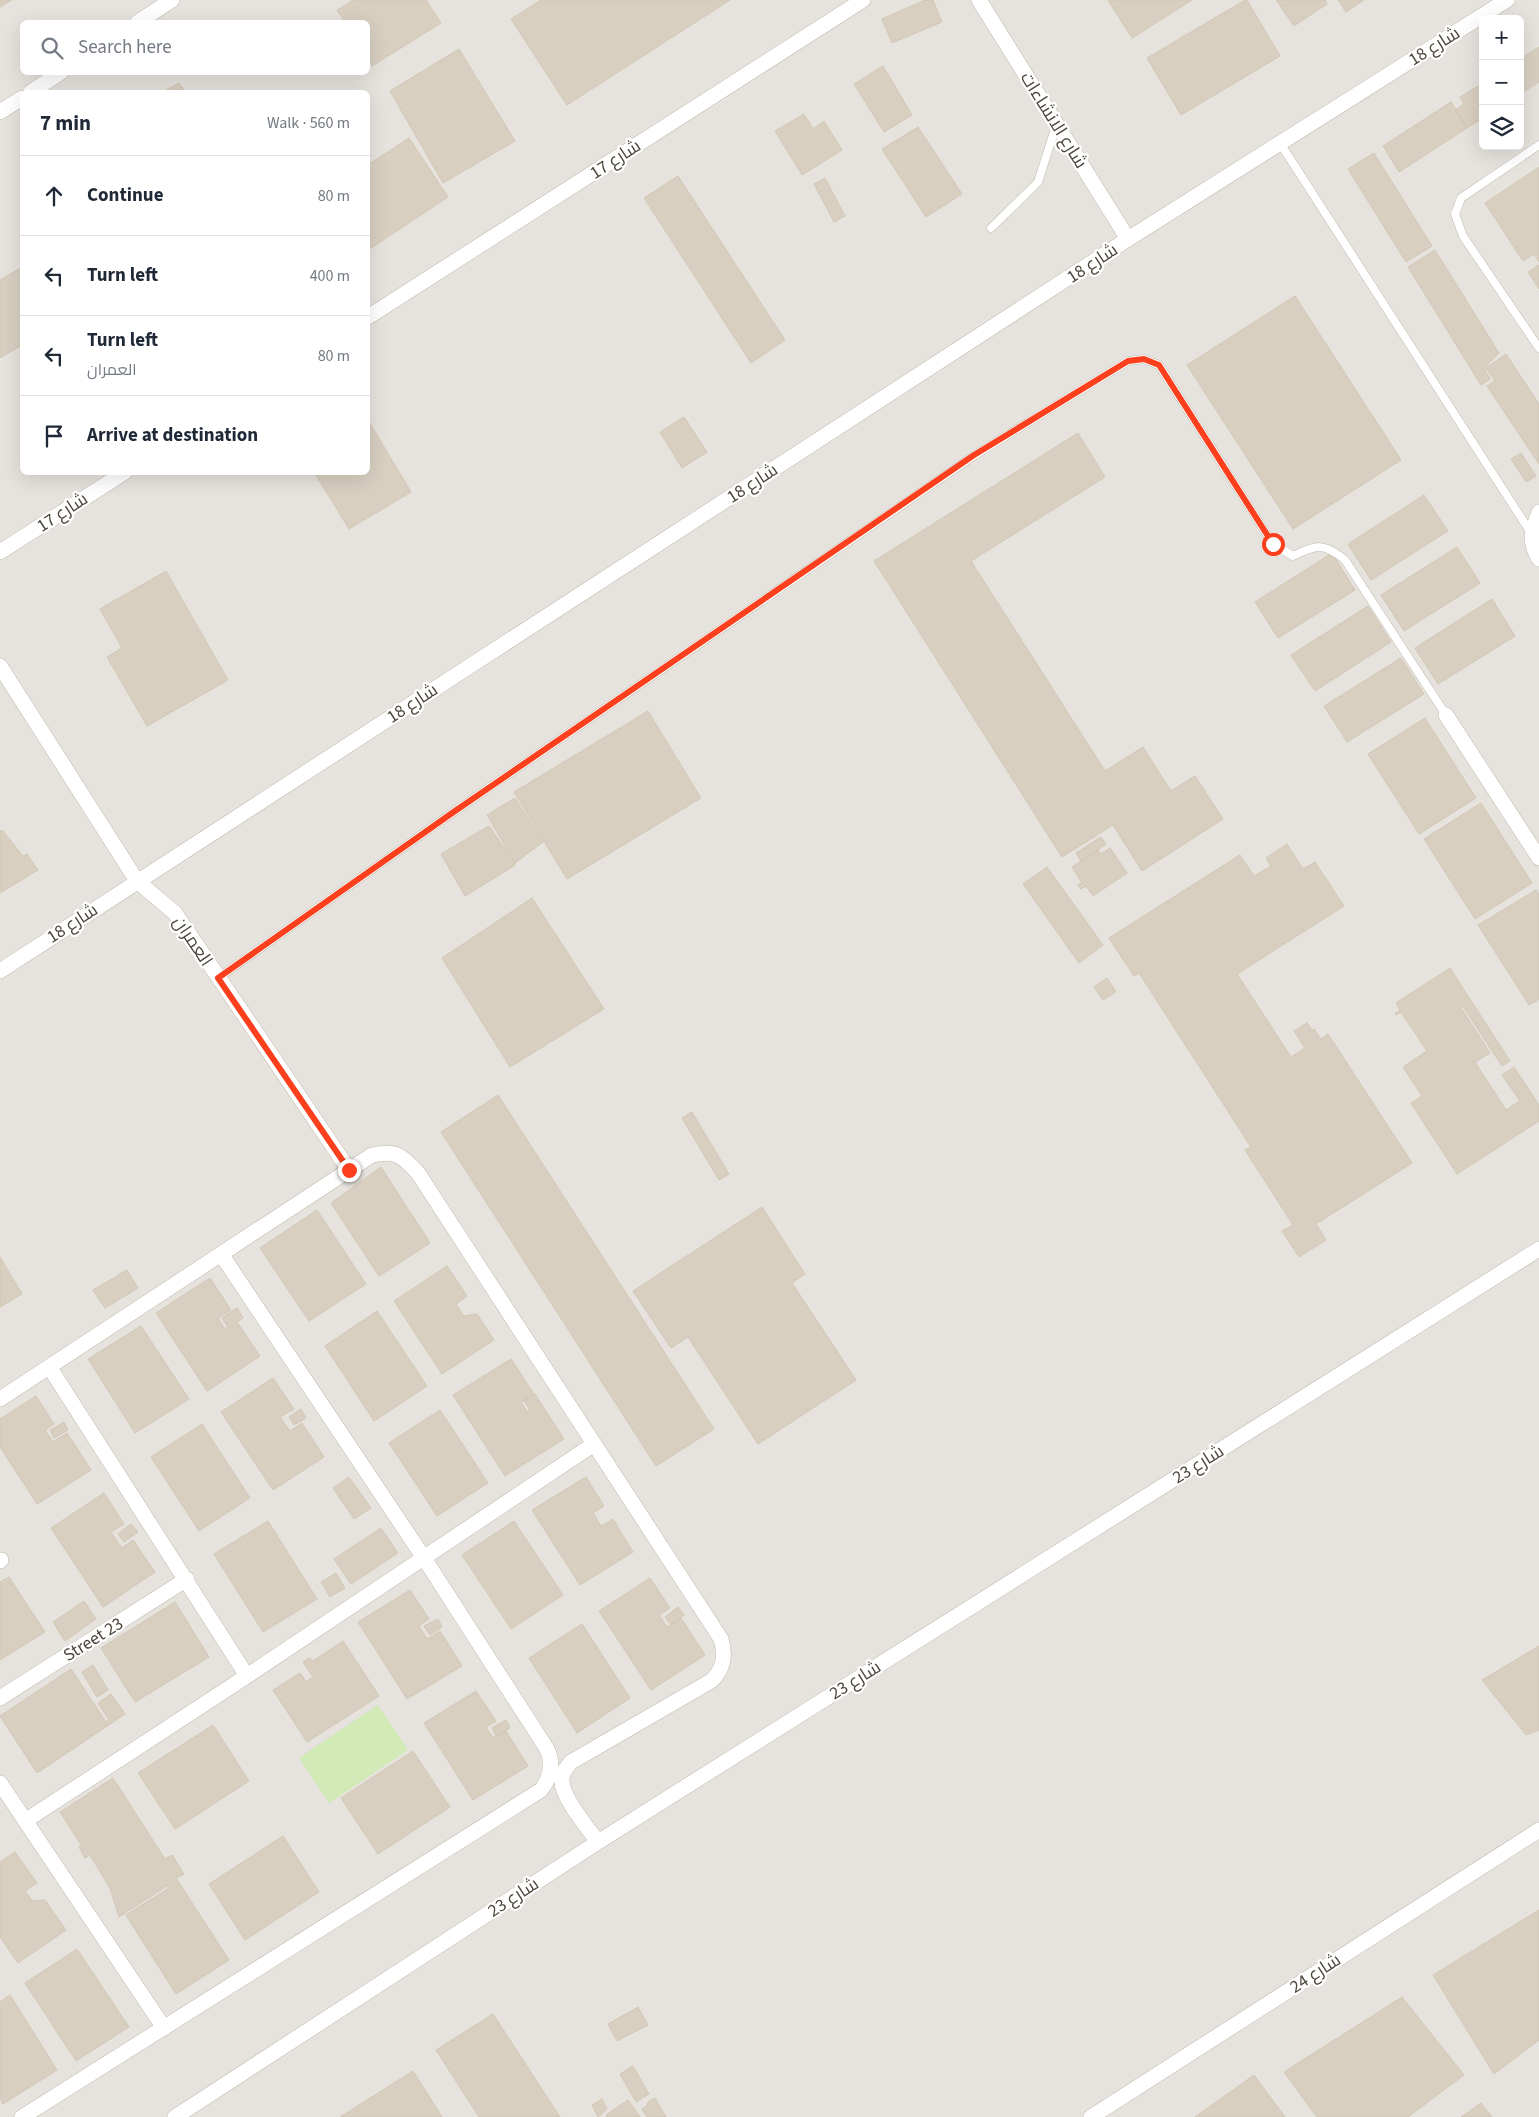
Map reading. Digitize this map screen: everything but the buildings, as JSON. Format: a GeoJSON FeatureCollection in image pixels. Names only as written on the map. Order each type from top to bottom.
{"type":"FeatureCollection","features":[{"type":"Feature","properties":{"kind":"street"},"geometry":{"type":"LineString","coordinates":[[141,20],[172,0]]}},
{"type":"Feature","properties":{"kind":"street","name":"شارع 17"},"geometry":{"type":"LineString","coordinates":[[370,316],[863,0]]}},
{"type":"Feature","properties":{"kind":"street","name":"شارع الانشاءات"},"geometry":{"type":"LineString","coordinates":[[980,0],[1128,239]]}},
{"type":"Feature","properties":{"kind":"street","name":"شارع 18"},"geometry":{"type":"LineString","coordinates":[[0,970],[1128,239],[1507,0]]}},
{"type":"Feature","properties":{"kind":"street"},"geometry":{"type":"LineString","coordinates":[[33,90],[56,75]]}},
{"type":"Feature","properties":{"kind":"street"},"geometry":{"type":"LineString","coordinates":[[0,112],[20,99]]}},
{"type":"Feature","properties":{"kind":"street","name":"شارع 17"},"geometry":{"type":"LineString","coordinates":[[0,552],[120,475]]}},
{"type":"Feature","properties":{"kind":"street"},"geometry":{"type":"LineString","coordinates":[[1539,512],[1531,533],[1534,550],[1539,559]]}},
{"type":"Feature","properties":{"kind":"street","name":"العمران"},"geometry":{"type":"LineString","coordinates":[[0,666],[137,881],[175,913],[349,1170]]}},
{"type":"Feature","properties":{"kind":"street"},"geometry":{"type":"LineString","coordinates":[[1446,715],[1539,858]]}},
{"type":"Feature","properties":{"kind":"street"},"geometry":{"type":"LineString","coordinates":[[0,1399],[50,1368],[372,1155],[386,1152],[402,1155],[418,1173],[721,1639],[724,1658],[718,1675],[711,1681],[571,1762],[566,1767],[562,1779],[564,1793],[598,1842]]}},
{"type":"Feature","properties":{"kind":"street","name":"شارع 23"},"geometry":{"type":"LineString","coordinates":[[175,2117],[598,1842],[1539,1248]]}},
{"type":"Feature","properties":{"kind":"street"},"geometry":{"type":"LineString","coordinates":[[22,2117],[541,1790],[546,1784],[551,1770],[550,1756],[547,1749],[424,1558],[222,1254]]}},
{"type":"Feature","properties":{"kind":"street"},"geometry":{"type":"LineString","coordinates":[[50,1368],[248,1676]]}},
{"type":"Feature","properties":{"kind":"street"},"geometry":{"type":"LineString","coordinates":[[25,1821],[248,1676],[594,1444]]}},
{"type":"Feature","properties":{"kind":"street","name":"Street 23"},"geometry":{"type":"LineString","coordinates":[[0,1698],[186,1579]]}},
{"type":"Feature","properties":{"kind":"street"},"geometry":{"type":"LineString","coordinates":[[0,1783],[164,2028]]}},
{"type":"Feature","properties":{"kind":"street","name":"شارع 24"},"geometry":{"type":"LineString","coordinates":[[1091,2117],[1539,1830]]}},
{"type":"Feature","properties":{"kind":"lane"},"geometry":{"type":"LineString","coordinates":[[991,228],[1038,182],[1057,124]]}},
{"type":"Feature","properties":{"kind":"lane"},"geometry":{"type":"LineString","coordinates":[[1280,143],[1531,533]]}},
{"type":"Feature","properties":{"kind":"lane"},"geometry":{"type":"LineString","coordinates":[[1538,149],[1460,198],[1455,214],[1463,236],[1539,348]]}},
{"type":"Feature","properties":{"kind":"lane"},"geometry":{"type":"LineString","coordinates":[[218,978],[455,811],[974,455],[1128,361],[1144,359],[1159,365],[1273,544],[1293,556],[1314,546],[1333,550],[1345,560],[1446,715]]}},
{"type":"Feature","properties":{"kind":"shaded area"},"geometry":{"type":"Polygon","coordinates":[[[0,0],[1539,0],[1539,2117],[0,2117],[0,0]]]}},
{"type":"Feature","properties":{"kind":"green space"},"geometry":{"type":"Polygon","coordinates":[[[378,1705],[408,1750],[329,1803],[299,1758],[378,1705]]]}},
{"type":"Feature","properties":{"kind":"route"},"geometry":{"type":"LineString","coordinates":[[349,1170],[218,978],[455,811],[974,455],[1128,361],[1144,359],[1159,365],[1273,544]]}}]}
